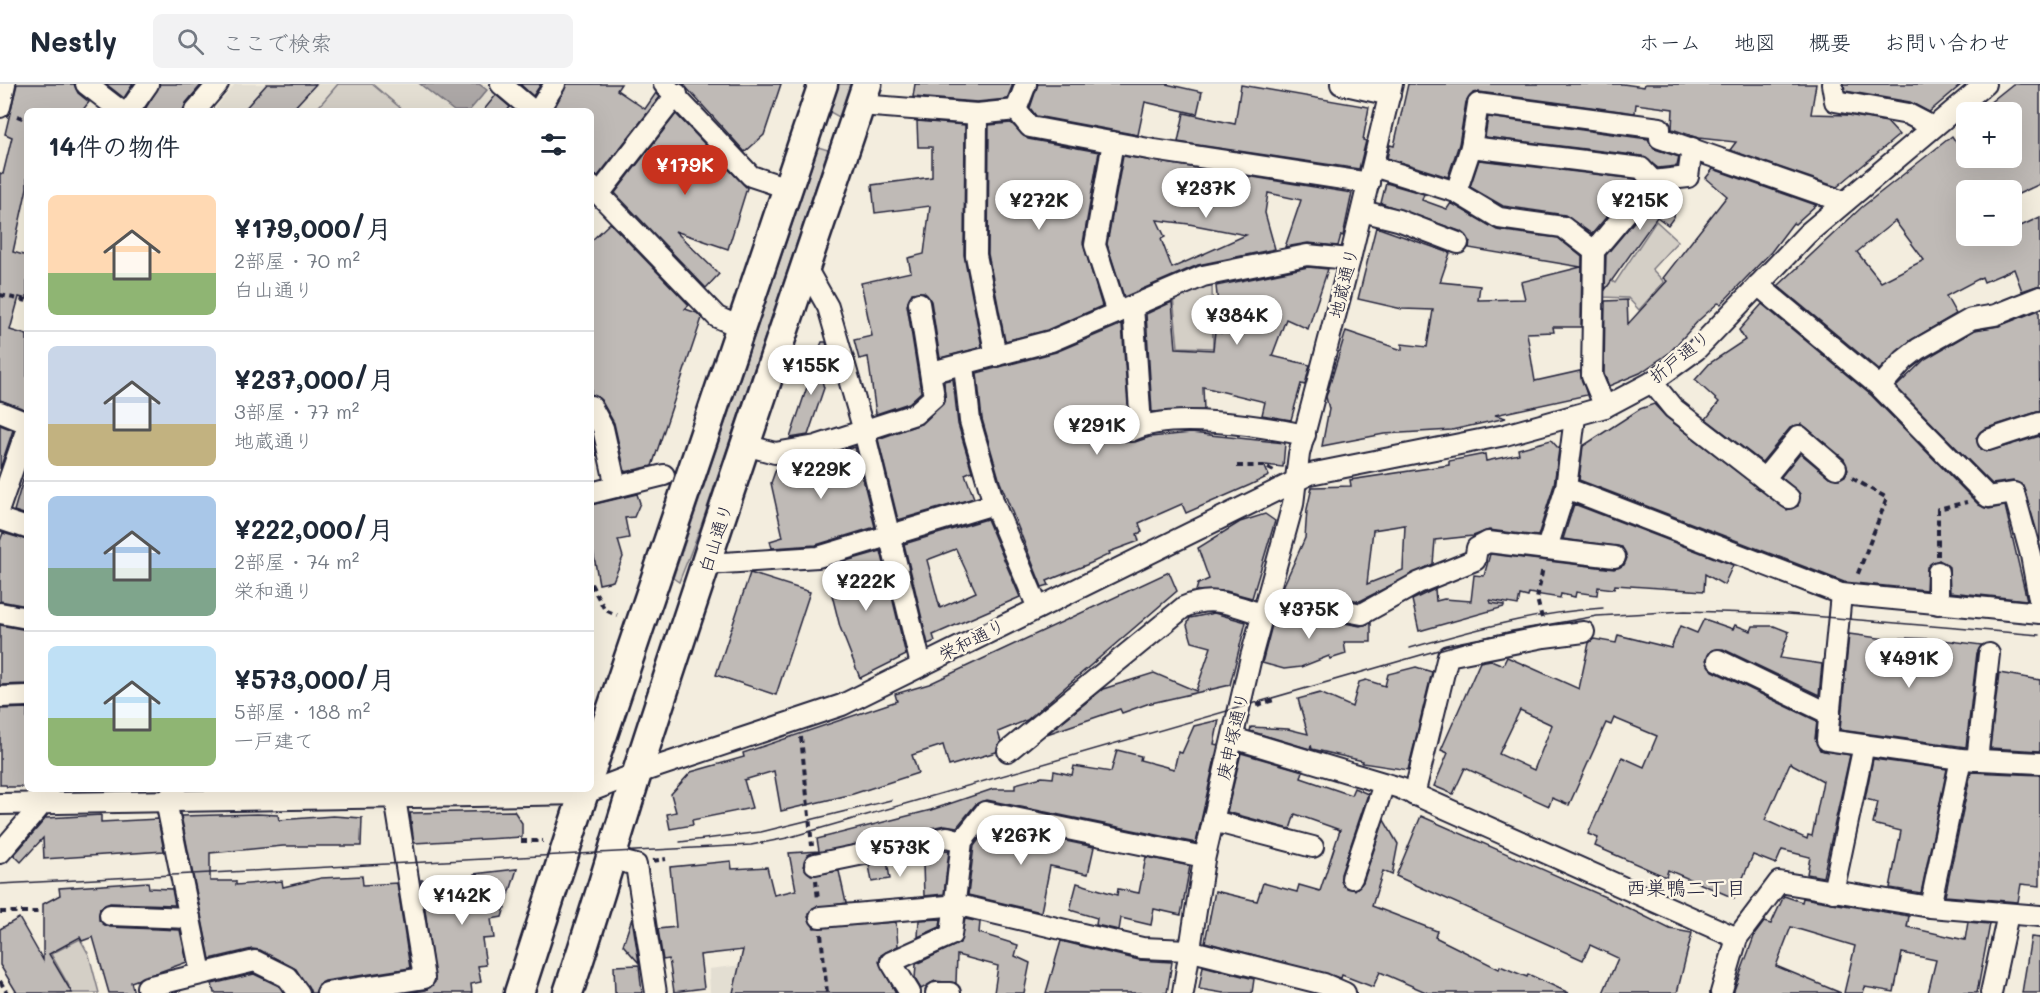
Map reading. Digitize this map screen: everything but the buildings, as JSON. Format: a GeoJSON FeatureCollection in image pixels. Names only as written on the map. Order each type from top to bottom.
{"type":"FeatureCollection","features":[{"type":"Feature","properties":{"kind":"highway"},"geometry":{"type":"LineString","coordinates":[[594,762],[823,84]]}},
{"type":"Feature","properties":{"kind":"highway","name":"白山通り"},"geometry":{"type":"LineString","coordinates":[[568,993],[745,445],[863,94]]}},
{"type":"Feature","properties":{"kind":"highway"},"geometry":{"type":"LineString","coordinates":[[519,993],[584,792]]}},
{"type":"Feature","properties":{"kind":"street"},"geometry":{"type":"LineString","coordinates":[[0,107],[5,84]]}},
{"type":"Feature","properties":{"kind":"street"},"geometry":{"type":"LineString","coordinates":[[86,84],[118,108]]}},
{"type":"Feature","properties":{"kind":"street"},"geometry":{"type":"LineString","coordinates":[[131,108],[148,84]]}},
{"type":"Feature","properties":{"kind":"street"},"geometry":{"type":"LineString","coordinates":[[198,108],[218,84]]}},
{"type":"Feature","properties":{"kind":"street"},"geometry":{"type":"LineString","coordinates":[[501,84],[529,108]]}},
{"type":"Feature","properties":{"kind":"street"},"geometry":{"type":"LineString","coordinates":[[540,108],[555,84]]}},
{"type":"Feature","properties":{"kind":"street"},"geometry":{"type":"LineString","coordinates":[[1016,110],[1026,84]]}},
{"type":"Feature","properties":{"kind":"street"},"geometry":{"type":"LineString","coordinates":[[1341,84],[1391,90]]}},
{"type":"Feature","properties":{"kind":"street"},"geometry":{"type":"LineString","coordinates":[[1832,84],[1835,101],[1908,114],[1933,127]]}},
{"type":"Feature","properties":{"kind":"street","name":"折戸通り"},"geometry":{"type":"LineString","coordinates":[[1289,478],[1505,435],[1575,417],[1605,407],[1652,382],[1696,350],[1807,234],[1985,84]]}},
{"type":"Feature","properties":{"kind":"street"},"geometry":{"type":"LineString","coordinates":[[742,327],[717,317],[595,190],[670,89],[751,176],[787,189]]}},
{"type":"Feature","properties":{"kind":"street","name":"地蔵通り"},"geometry":{"type":"LineString","coordinates":[[1289,478],[1305,435],[1391,90]]}},
{"type":"Feature","properties":{"kind":"street"},"geometry":{"type":"LineString","coordinates":[[863,94],[977,114],[1016,110]]}},
{"type":"Feature","properties":{"kind":"street"},"geometry":{"type":"LineString","coordinates":[[1456,192],[1471,147],[1478,104],[1660,128],[1660,138],[1844,202]]}},
{"type":"Feature","properties":{"kind":"street"},"geometry":{"type":"LineString","coordinates":[[1016,110],[1030,127],[1113,142],[1371,174],[1456,192],[1499,218],[1563,228],[1594,251]]}},
{"type":"Feature","properties":{"kind":"street"},"geometry":{"type":"LineString","coordinates":[[977,114],[976,255],[996,356]]}},
{"type":"Feature","properties":{"kind":"street"},"geometry":{"type":"LineString","coordinates":[[1113,142],[1095,245],[1125,310],[1136,429],[1202,420],[1305,435]]}},
{"type":"Feature","properties":{"kind":"street"},"geometry":{"type":"LineString","coordinates":[[1471,147],[1641,168],[1653,181]]}},
{"type":"Feature","properties":{"kind":"street"},"geometry":{"type":"LineString","coordinates":[[1605,407],[1592,376],[1594,251],[1653,181],[1688,177],[1692,148]]}},
{"type":"Feature","properties":{"kind":"street"},"geometry":{"type":"LineString","coordinates":[[1362,211],[1398,220],[1458,243]]}},
{"type":"Feature","properties":{"kind":"street"},"geometry":{"type":"LineString","coordinates":[[932,372],[1051,341],[1203,276],[1307,255],[1350,259]]}},
{"type":"Feature","properties":{"kind":"street"},"geometry":{"type":"LineString","coordinates":[[806,268],[828,307],[864,431],[921,665]]}},
{"type":"Feature","properties":{"kind":"street"},"geometry":{"type":"LineString","coordinates":[[1758,285],[1880,387],[1988,497],[2014,493],[2036,554],[2040,604]]}},
{"type":"Feature","properties":{"kind":"street"},"geometry":{"type":"LineString","coordinates":[[1880,387],[1904,360],[1971,319],[1995,315],[2040,297]]}},
{"type":"Feature","properties":{"kind":"street"},"geometry":{"type":"LineString","coordinates":[[745,445],[775,453],[816,446],[915,414],[934,397],[932,372],[919,303]]}},
{"type":"Feature","properties":{"kind":"street"},"geometry":{"type":"LineString","coordinates":[[964,365],[970,421],[994,504],[1038,608]]}},
{"type":"Feature","properties":{"kind":"street"},"geometry":{"type":"LineString","coordinates":[[1652,382],[1673,408],[1789,498]]}},
{"type":"Feature","properties":{"kind":"street"},"geometry":{"type":"LineString","coordinates":[[0,412],[24,427]]}},
{"type":"Feature","properties":{"kind":"street"},"geometry":{"type":"LineString","coordinates":[[594,412],[603,428],[616,487]]}},
{"type":"Feature","properties":{"kind":"street"},"geometry":{"type":"LineString","coordinates":[[1547,549],[1566,488],[1575,417]]}},
{"type":"Feature","properties":{"kind":"street"},"geometry":{"type":"LineString","coordinates":[[1988,440],[2040,423]]}},
{"type":"Feature","properties":{"kind":"street"},"geometry":{"type":"LineString","coordinates":[[1764,479],[1799,436],[1836,468]]}},
{"type":"Feature","properties":{"kind":"street"},"geometry":{"type":"LineString","coordinates":[[0,506],[24,438]]}},
{"type":"Feature","properties":{"kind":"street"},"geometry":{"type":"LineString","coordinates":[[594,492],[664,475]]}},
{"type":"Feature","properties":{"kind":"street","name":"栄和通り"},"geometry":{"type":"LineString","coordinates":[[594,783],[638,773],[842,705],[1262,495],[1289,478]]}},
{"type":"Feature","properties":{"kind":"street","name":"庚申塚通り"},"geometry":{"type":"LineString","coordinates":[[1183,993],[1204,857],[1293,504],[1289,478]]}},
{"type":"Feature","properties":{"kind":"street"},"geometry":{"type":"LineString","coordinates":[[1566,488],[1845,594],[2040,613]]}},
{"type":"Feature","properties":{"kind":"street"},"geometry":{"type":"LineString","coordinates":[[707,564],[818,557],[994,504]]}},
{"type":"Feature","properties":{"kind":"street"},"geometry":{"type":"LineString","coordinates":[[0,519],[24,527]]}},
{"type":"Feature","properties":{"kind":"street"},"geometry":{"type":"LineString","coordinates":[[1008,752],[1184,607],[1197,602],[1215,599],[1362,614],[1418,583],[1475,560],[1477,548],[1488,542],[1615,556]]}},
{"type":"Feature","properties":{"kind":"street"},"geometry":{"type":"LineString","coordinates":[[1938,572],[1938,604]]}},
{"type":"Feature","properties":{"kind":"street"},"geometry":{"type":"LineString","coordinates":[[1845,594],[1827,740],[1969,760],[2040,763]]}},
{"type":"Feature","properties":{"kind":"street"},"geometry":{"type":"LineString","coordinates":[[0,612],[24,617]]}},
{"type":"Feature","properties":{"kind":"street"},"geometry":{"type":"LineString","coordinates":[[1414,795],[1448,656],[1544,637],[1584,632]]}},
{"type":"Feature","properties":{"kind":"street"},"geometry":{"type":"LineString","coordinates":[[1930,907],[1969,760],[1989,654]]}},
{"type":"Feature","properties":{"kind":"street"},"geometry":{"type":"LineString","coordinates":[[1718,660],[1830,714]]}},
{"type":"Feature","properties":{"kind":"street"},"geometry":{"type":"LineString","coordinates":[[0,697],[24,696]]}},
{"type":"Feature","properties":{"kind":"street"},"geometry":{"type":"LineString","coordinates":[[1233,738],[1414,795],[1737,938]]}},
{"type":"Feature","properties":{"kind":"street"},"geometry":{"type":"LineString","coordinates":[[1833,892],[1864,745]]}},
{"type":"Feature","properties":{"kind":"street"},"geometry":{"type":"LineString","coordinates":[[1352,878],[1384,784]]}},
{"type":"Feature","properties":{"kind":"street","name":"栄和通り"},"geometry":{"type":"LineString","coordinates":[[0,804],[49,796],[395,798],[458,792]]}},
{"type":"Feature","properties":{"kind":"street"},"geometry":{"type":"LineString","coordinates":[[171,795],[201,974]]}},
{"type":"Feature","properties":{"kind":"street"},"geometry":{"type":"LineString","coordinates":[[0,853],[49,796]]}},
{"type":"Feature","properties":{"kind":"street"},"geometry":{"type":"LineString","coordinates":[[327,993],[424,978],[395,798]]}},
{"type":"Feature","properties":{"kind":"street"},"geometry":{"type":"LineString","coordinates":[[910,993],[891,962],[951,935],[962,841],[985,812],[1204,857]]}},
{"type":"Feature","properties":{"kind":"street"},"geometry":{"type":"LineString","coordinates":[[1213,821],[1313,847]]}},
{"type":"Feature","properties":{"kind":"street"},"geometry":{"type":"LineString","coordinates":[[814,864],[947,837],[962,841]]}},
{"type":"Feature","properties":{"kind":"street"},"geometry":{"type":"LineString","coordinates":[[612,859],[636,865],[656,993]]}},
{"type":"Feature","properties":{"kind":"street"},"geometry":{"type":"LineString","coordinates":[[1721,993],[1737,938],[1779,882],[1930,907],[2040,915]]}},
{"type":"Feature","properties":{"kind":"street"},"geometry":{"type":"LineString","coordinates":[[820,917],[956,905],[1142,948],[1188,950],[1324,984],[1345,993]]}},
{"type":"Feature","properties":{"kind":"street"},"geometry":{"type":"LineString","coordinates":[[1991,993],[2008,914]]}},
{"type":"Feature","properties":{"kind":"street"},"geometry":{"type":"LineString","coordinates":[[110,915],[190,918]]}},
{"type":"Feature","properties":{"kind":"street"},"geometry":{"type":"LineString","coordinates":[[149,993],[147,987],[255,961],[287,977],[299,993]]}},
{"type":"Feature","properties":{"kind":"street"},"geometry":{"type":"LineString","coordinates":[[936,993],[950,993]]}},
{"type":"Feature","properties":{"kind":"path"},"geometry":{"type":"LineString","coordinates":[[0,295],[24,300]]}},
{"type":"Feature","properties":{"kind":"path"},"geometry":{"type":"LineString","coordinates":[[1237,465],[1264,466],[1289,478]]}},
{"type":"Feature","properties":{"kind":"path"},"geometry":{"type":"LineString","coordinates":[[1836,468],[1887,498],[1845,594]]}},
{"type":"Feature","properties":{"kind":"path"},"geometry":{"type":"LineString","coordinates":[[1938,572],[1938,509],[1988,497]]}},
{"type":"Feature","properties":{"kind":"path"},"geometry":{"type":"LineString","coordinates":[[1544,637],[1536,599],[1547,549]]}},
{"type":"Feature","properties":{"kind":"path"},"geometry":{"type":"LineString","coordinates":[[594,590],[605,610],[617,615]]}},
{"type":"Feature","properties":{"kind":"path"},"geometry":{"type":"LineString","coordinates":[[521,841],[543,841]]}},
{"type":"Feature","properties":{"kind":"path"},"geometry":{"type":"LineString","coordinates":[[0,912],[40,912]]}},
{"type":"Feature","properties":{"kind":"path"},"geometry":{"type":"LineString","coordinates":[[0,981],[7,993]]}},
{"type":"Feature","properties":{"kind":"shaded area"},"geometry":{"type":"Polygon","coordinates":[[[235,84],[493,84],[523,108],[215,108],[235,84]]]}},
{"type":"Feature","properties":{"kind":"shaded area"},"geometry":{"type":"Polygon","coordinates":[[[338,84],[372,84],[400,108],[318,108],[338,84]]]}},
{"type":"Feature","properties":{"kind":"shaded area"},"geometry":{"type":"Polygon","coordinates":[[[420,84],[479,84],[487,90],[472,108],[450,108],[420,84]]]}},
{"type":"Feature","properties":{"kind":"shaded area"},"geometry":{"type":"Polygon","coordinates":[[[839,84],[850,84],[839,117],[830,112],[839,84]]]}},
{"type":"Feature","properties":{"kind":"shaded area"},"geometry":{"type":"Polygon","coordinates":[[[818,147],[828,150],[701,526],[679,582],[673,578],[818,147]]]}},
{"type":"Feature","properties":{"kind":"shaded area"},"geometry":{"type":"Polygon","coordinates":[[[1656,221],[1678,241],[1652,269],[1664,282],[1639,310],[1628,298],[1602,297],[1600,274],[1615,283],[1656,221]]]}},
{"type":"Feature","properties":{"kind":"shaded area"},"geometry":{"type":"Polygon","coordinates":[[[1212,283],[1213,348],[1178,347],[1173,297],[1212,283]]]}},
{"type":"Feature","properties":{"kind":"shaded area"},"geometry":{"type":"Polygon","coordinates":[[[80,939],[89,955],[99,993],[59,993],[69,986],[51,954],[80,939]]]}},
{"type":"Feature","properties":{"kind":"shaded area"},"geometry":{"type":"Polygon","coordinates":[[[758,963],[805,993],[710,993],[709,969],[758,963]]]}},
{"type":"Feature","properties":{"kind":"tram line"},"geometry":{"type":"LineString","coordinates":[[1410,648],[1481,628],[1554,613],[1603,608]]}},
{"type":"Feature","properties":{"kind":"tram line"},"geometry":{"type":"LineString","coordinates":[[0,884],[751,845],[787,838],[1466,642],[1512,631],[1597,616],[1685,611],[1788,614],[2040,635]]}},
{"type":"Feature","properties":{"kind":"tram line"},"geometry":{"type":"LineString","coordinates":[[680,842],[761,832],[891,800]]}},
{"type":"Feature","properties":{"kind":"district","name":"西巣鴨二丁目"},"geometry":{"type":"Point","coordinates":[1686,888]}}]}
